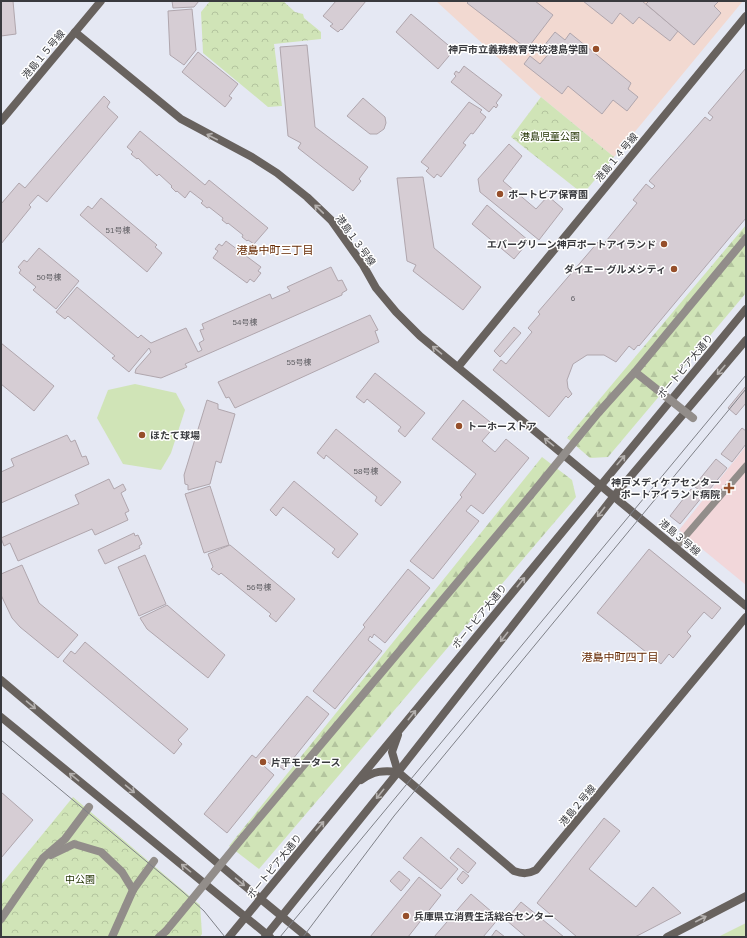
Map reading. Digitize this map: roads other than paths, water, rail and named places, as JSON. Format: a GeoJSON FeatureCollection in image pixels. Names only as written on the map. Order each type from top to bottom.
{"type":"FeatureCollection","features":[{"type":"Feature","properties":{"kind":"street","name":"港島１５号線"},"geometry":{"type":"LineString","coordinates":[[1,121],[101,1]]}},
{"type":"Feature","properties":{"kind":"street","name":"港島１４号線"},"geometry":{"type":"LineString","coordinates":[[458,367],[746,16]]}},
{"type":"Feature","properties":{"kind":"street","name":"港島１３号線"},"geometry":{"type":"LineString","coordinates":[[74,32],[181,119],[252,157],[277,173],[307,196],[331,220],[364,265],[376,288],[396,312],[420,336],[600,484]]}},
{"type":"Feature","properties":{"kind":"street"},"geometry":{"type":"LineString","coordinates":[[159,937],[166,931],[599,412],[636,372],[746,238]]}},
{"type":"Feature","properties":{"kind":"street","name":"ポートピア大通り"},"geometry":{"type":"LineString","coordinates":[[229,937],[600,484],[746,309]]}},
{"type":"Feature","properties":{"kind":"street"},"geometry":{"type":"LineString","coordinates":[[1,717],[268,936],[614,496],[746,340]]}},
{"type":"Feature","properties":{"kind":"street"},"geometry":{"type":"LineString","coordinates":[[636,372],[693,418]]}},
{"type":"Feature","properties":{"kind":"street","name":"港島３号線"},"geometry":{"type":"LineString","coordinates":[[600,484],[746,606]]}},
{"type":"Feature","properties":{"kind":"street","name":"港島２号線"},"geometry":{"type":"LineString","coordinates":[[398,772],[514,871],[523,874],[536,870],[746,618]]}},
{"type":"Feature","properties":{"kind":"street"},"geometry":{"type":"LineString","coordinates":[[1,680],[307,937]]}},
{"type":"Feature","properties":{"kind":"street"},"geometry":{"type":"LineString","coordinates":[[398,772],[392,752],[399,730]]}},
{"type":"Feature","properties":{"kind":"street"},"geometry":{"type":"LineString","coordinates":[[353,786],[373,773],[384,770],[398,772]]}},
{"type":"Feature","properties":{"kind":"street"},"geometry":{"type":"LineString","coordinates":[[1,919],[43,858],[65,839],[89,807]]}},
{"type":"Feature","properties":{"kind":"street"},"geometry":{"type":"LineString","coordinates":[[43,858],[74,844],[100,852],[122,872],[134,890]]}},
{"type":"Feature","properties":{"kind":"street"},"geometry":{"type":"LineString","coordinates":[[112,937],[134,890],[154,861]]}},
{"type":"Feature","properties":{"kind":"street"},"geometry":{"type":"LineString","coordinates":[[667,937],[746,896]]}},
{"type":"Feature","properties":{"kind":"lane"},"geometry":{"type":"LineString","coordinates":[[676,547],[746,466]]}},
{"type":"Feature","properties":{"kind":"tram line"},"geometry":{"type":"LineString","coordinates":[[280,937],[746,375]]}},
{"type":"Feature","properties":{"kind":"tram line"},"geometry":{"type":"LineString","coordinates":[[303,937],[394,816],[746,389]]}},
{"type":"Feature","properties":{"kind":"tram line"},"geometry":{"type":"LineString","coordinates":[[1,740],[183,892],[204,911],[225,937]]}},
{"type":"Feature","properties":{"kind":"place","name":"神戸市立義務教育学校港島学園"},"geometry":{"type":"Point","coordinates":[596,49]}},
{"type":"Feature","properties":{"kind":"place","name":"ポートピア保育園"},"geometry":{"type":"Point","coordinates":[500,194]}},
{"type":"Feature","properties":{"kind":"place","name":"エバーグリーン神戸ポートアイランド"},"geometry":{"type":"Point","coordinates":[664,244]}},
{"type":"Feature","properties":{"kind":"place","name":"ダイエー グルメシティ"},"geometry":{"type":"Point","coordinates":[674,269]}},
{"type":"Feature","properties":{"kind":"place","name":"トーホーストア"},"geometry":{"type":"Point","coordinates":[459,426]}},
{"type":"Feature","properties":{"kind":"place","name":"ほたて球場"},"geometry":{"type":"Point","coordinates":[142,435]}},
{"type":"Feature","properties":{"kind":"place","name":"神戸メディケアセンター ポートアイランド病院"},"geometry":{"type":"Point","coordinates":[729,488]}},
{"type":"Feature","properties":{"kind":"place","name":"片平モータース"},"geometry":{"type":"Point","coordinates":[263,762]}},
{"type":"Feature","properties":{"kind":"place","name":"兵庫県立消費生活総合センター"},"geometry":{"type":"Point","coordinates":[406,916]}},
{"type":"Feature","properties":{"kind":"district","name":"港島中町三丁目"},"geometry":{"type":"Point","coordinates":[275,250]}},
{"type":"Feature","properties":{"kind":"district","name":"港島中町四丁目"},"geometry":{"type":"Point","coordinates":[620,657]}},
{"type":"Feature","properties":{"kind":"park label","name":"港島児童公園"},"geometry":{"type":"Point","coordinates":[550,136]}},
{"type":"Feature","properties":{"kind":"park label","name":"中公園"},"geometry":{"type":"Point","coordinates":[80,879]}}]}
